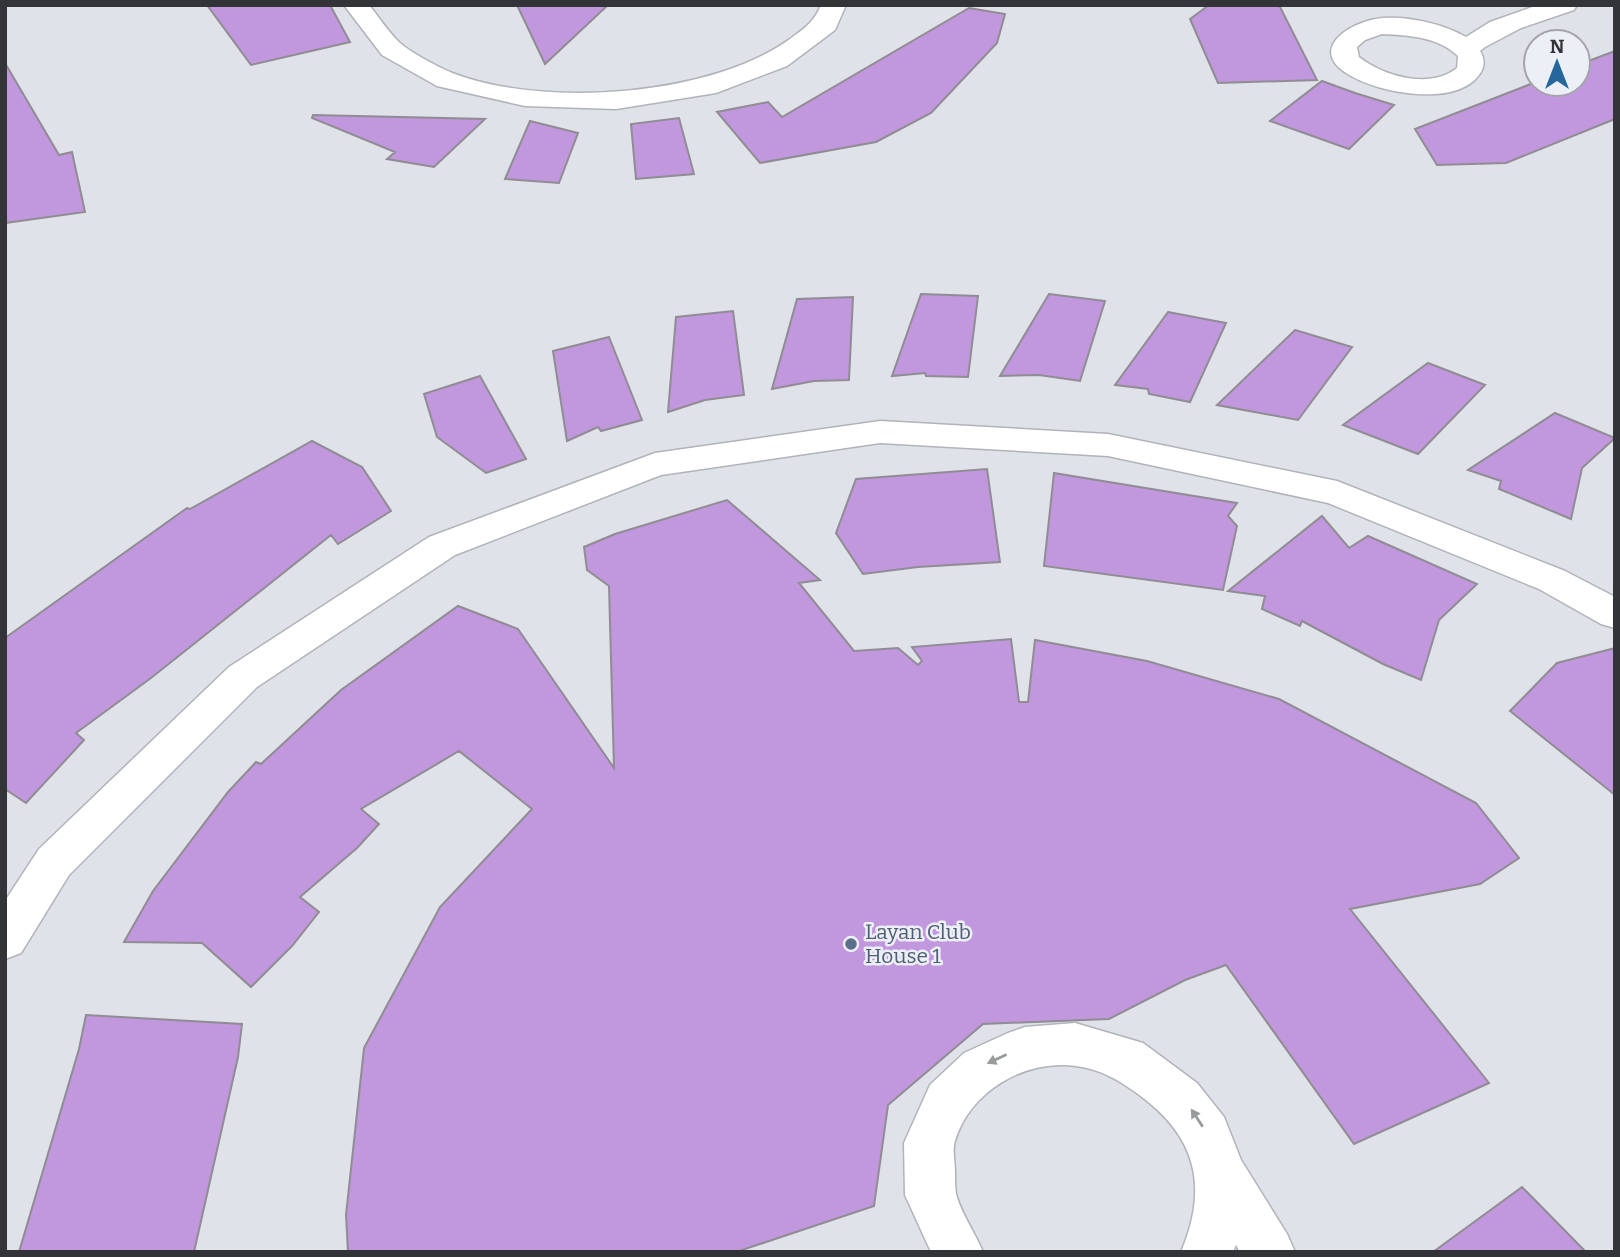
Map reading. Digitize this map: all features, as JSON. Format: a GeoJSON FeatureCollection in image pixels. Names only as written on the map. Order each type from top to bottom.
{"type":"FeatureCollection","features":[{"type":"Feature","properties":{"kind":"street"},"geometry":{"type":"LineString","coordinates":[[356,5],[391,50],[446,80],[525,98],[616,101],[706,88],[778,60],[826,25],[834,5]]}},
{"type":"Feature","properties":{"kind":"street"},"geometry":{"type":"LineString","coordinates":[[1465,50],[1484,35],[1509,23],[1565,5]]}},
{"type":"Feature","properties":{"kind":"street"},"geometry":{"type":"LineString","coordinates":[[1420,28],[1454,41],[1465,50],[1470,59],[1470,68],[1462,76],[1441,84],[1413,86],[1392,83],[1357,69],[1343,51],[1344,42],[1352,34],[1365,29],[1509,23]]}},
{"type":"Feature","properties":{"kind":"street"},"geometry":{"type":"LineString","coordinates":[[5,940],[54,862],[243,677],[442,546],[655,464],[880,432],[1108,445],[1337,493],[1552,580],[1615,614]]}},
{"type":"Feature","properties":{"kind":"street"},"geometry":{"type":"LineString","coordinates":[[957,1252],[942,1230],[930,1196],[926,1161],[932,1128],[947,1099],[969,1075],[997,1057],[1029,1047],[1064,1044],[1099,1049],[1133,1062],[1164,1082],[1189,1107],[1209,1137],[1220,1171],[1269,1252]]}},
{"type":"Feature","properties":{"kind":"street"},"geometry":{"type":"LineString","coordinates":[[1207,1252],[1215,1238],[1222,1205],[1220,1171]]}},
{"type":"Feature","properties":{"kind":"building"},"geometry":{"type":"Polygon","coordinates":[[[207,5],[330,5],[350,42],[251,65],[207,5]]]}},
{"type":"Feature","properties":{"kind":"building"},"geometry":{"type":"Polygon","coordinates":[[[517,5],[608,5],[545,64],[517,5]]]}},
{"type":"Feature","properties":{"kind":"building"},"geometry":{"type":"Polygon","coordinates":[[[1209,5],[1279,5],[1317,80],[1218,83],[1190,19],[1209,5]]]}},
{"type":"Feature","properties":{"kind":"building"},"geometry":{"type":"Polygon","coordinates":[[[969,8],[1005,14],[997,43],[931,113],[876,142],[760,163],[717,112],[768,102],[782,117],[969,8]]]}},
{"type":"Feature","properties":{"kind":"building"},"geometry":{"type":"Polygon","coordinates":[[[1615,51],[1615,119],[1506,163],[1437,165],[1415,129],[1522,87],[1522,98],[1592,98],[1592,60],[1615,51]]]}},
{"type":"Feature","properties":{"kind":"building"},"geometry":{"type":"Polygon","coordinates":[[[5,63],[59,155],[72,152],[85,212],[5,223],[5,63]]]}},
{"type":"Feature","properties":{"kind":"building"},"geometry":{"type":"Polygon","coordinates":[[[1322,81],[1394,105],[1349,149],[1270,121],[1322,81]]]}},
{"type":"Feature","properties":{"kind":"building"},"geometry":{"type":"Polygon","coordinates":[[[313,115],[485,119],[434,167],[387,159],[395,152],[312,118],[313,115]]]}},
{"type":"Feature","properties":{"kind":"building"},"geometry":{"type":"Polygon","coordinates":[[[679,118],[694,174],[636,179],[631,124],[679,118]]]}},
{"type":"Feature","properties":{"kind":"building"},"geometry":{"type":"Polygon","coordinates":[[[530,121],[578,133],[559,183],[505,179],[530,121]]]}},
{"type":"Feature","properties":{"kind":"building"},"geometry":{"type":"Polygon","coordinates":[[[921,294],[978,296],[968,377],[926,376],[925,373],[892,376],[921,294]]]}},
{"type":"Feature","properties":{"kind":"building"},"geometry":{"type":"Polygon","coordinates":[[[1049,294],[1105,301],[1080,381],[1039,375],[1000,376],[1049,294]]]}},
{"type":"Feature","properties":{"kind":"building"},"geometry":{"type":"Polygon","coordinates":[[[853,297],[849,380],[814,381],[772,389],[797,299],[853,297]]]}},
{"type":"Feature","properties":{"kind":"building"},"geometry":{"type":"Polygon","coordinates":[[[733,311],[744,395],[705,400],[668,412],[676,317],[733,311]]]}},
{"type":"Feature","properties":{"kind":"building"},"geometry":{"type":"Polygon","coordinates":[[[1168,312],[1226,323],[1190,402],[1149,394],[1148,389],[1115,385],[1168,312]]]}},
{"type":"Feature","properties":{"kind":"building"},"geometry":{"type":"Polygon","coordinates":[[[1295,330],[1352,347],[1298,420],[1217,405],[1295,330]]]}},
{"type":"Feature","properties":{"kind":"building"},"geometry":{"type":"Polygon","coordinates":[[[609,337],[642,420],[601,431],[598,427],[567,441],[553,351],[609,337]]]}},
{"type":"Feature","properties":{"kind":"building"},"geometry":{"type":"Polygon","coordinates":[[[1428,363],[1485,385],[1418,454],[1343,425],[1428,363]]]}},
{"type":"Feature","properties":{"kind":"building"},"geometry":{"type":"Polygon","coordinates":[[[480,376],[526,459],[486,473],[437,437],[424,394],[480,376]]]}},
{"type":"Feature","properties":{"kind":"building"},"geometry":{"type":"Polygon","coordinates":[[[1555,413],[1615,438],[1582,468],[1571,519],[1499,489],[1501,481],[1468,470],[1555,413]]]}},
{"type":"Feature","properties":{"kind":"building"},"geometry":{"type":"Polygon","coordinates":[[[312,441],[362,467],[391,511],[338,544],[331,535],[151,678],[76,733],[84,740],[26,803],[5,789],[5,638],[187,508],[190,509],[312,441]]]}},
{"type":"Feature","properties":{"kind":"building"},"geometry":{"type":"Polygon","coordinates":[[[987,469],[1000,562],[918,567],[863,574],[836,533],[856,479],[987,469]]]}},
{"type":"Feature","properties":{"kind":"building"},"geometry":{"type":"Polygon","coordinates":[[[1054,473],[1237,503],[1228,516],[1237,526],[1223,590],[1044,566],[1054,473]]]}},
{"type":"Feature","properties":{"kind":"building","name":"Layan Club House 1"},"geometry":{"type":"Polygon","coordinates":[[[727,500],[820,580],[799,583],[854,651],[898,648],[918,665],[922,661],[912,647],[1011,639],[1019,702],[1028,702],[1035,640],[1147,661],[1279,699],[1476,803],[1519,858],[1480,884],[1350,909],[1489,1083],[1354,1144],[1226,965],[1185,980],[1109,1019],[983,1024],[888,1105],[874,1206],[736,1252],[348,1252],[346,1215],[364,1048],[440,907],[532,809],[459,751],[361,809],[379,824],[357,848],[300,897],[319,912],[292,946],[251,987],[202,943],[124,942],[153,891],[228,792],[256,762],[261,764],[341,690],[458,606],[518,629],[614,768],[609,586],[587,570],[584,547],[615,534],[727,500]]]}},
{"type":"Feature","properties":{"kind":"building"},"geometry":{"type":"Polygon","coordinates":[[[1322,516],[1349,548],[1368,536],[1477,584],[1439,620],[1421,680],[1383,664],[1302,621],[1300,626],[1262,609],[1265,596],[1228,591],[1322,516]]]}},
{"type":"Feature","properties":{"kind":"building"},"geometry":{"type":"Polygon","coordinates":[[[1615,648],[1615,795],[1510,711],[1557,663],[1615,648]]]}},
{"type":"Feature","properties":{"kind":"building"},"geometry":{"type":"Polygon","coordinates":[[[86,1015],[242,1024],[238,1057],[194,1252],[19,1252],[79,1049],[86,1015]]]}},
{"type":"Feature","properties":{"kind":"building"},"geometry":{"type":"Polygon","coordinates":[[[1522,1187],[1586,1252],[1433,1252],[1522,1187]]]}},
{"type":"Feature","properties":{"kind":"place","name":"Layan Club House 1"},"geometry":{"type":"Point","coordinates":[851,944]}}]}
